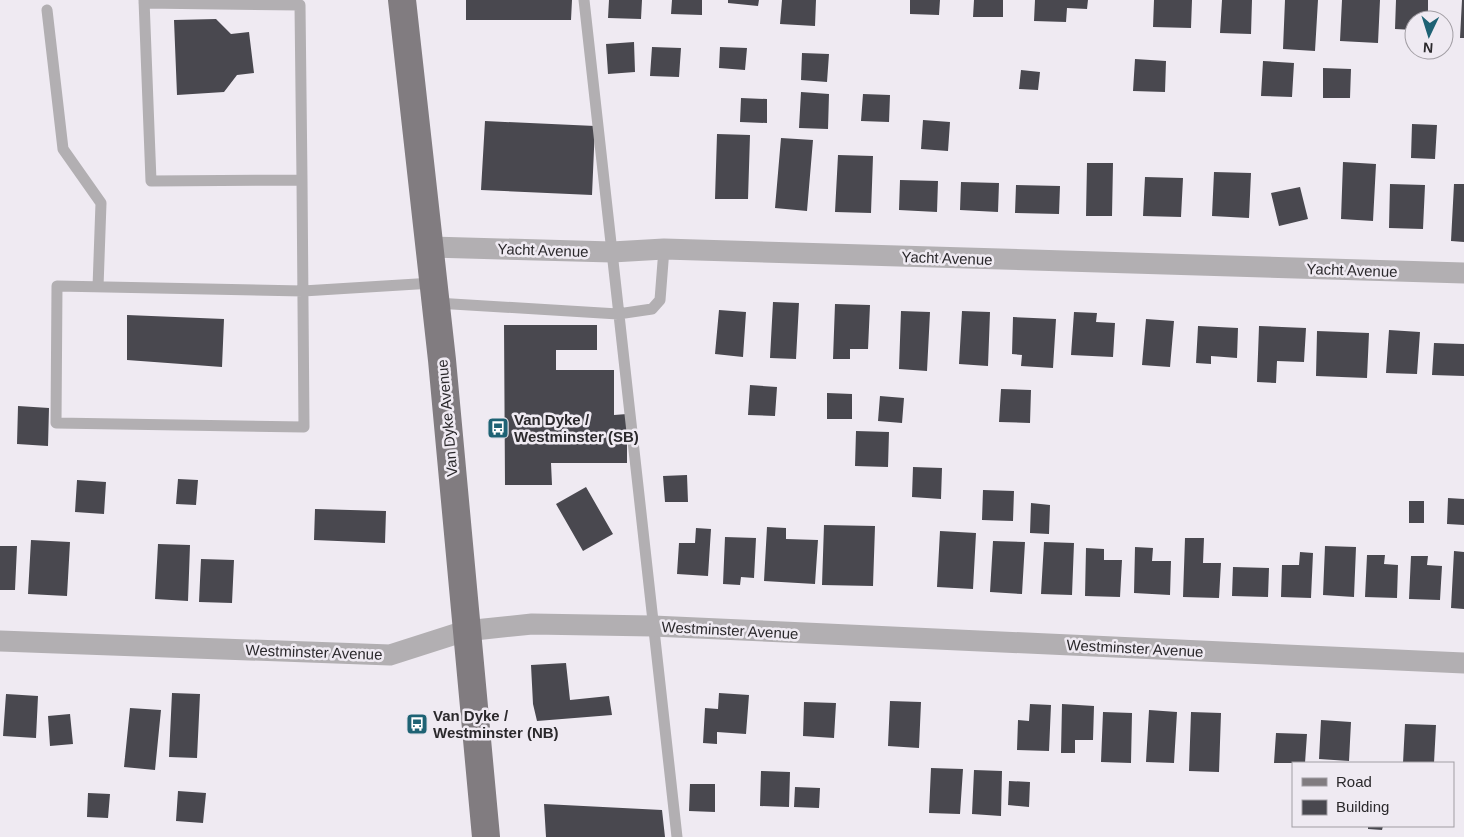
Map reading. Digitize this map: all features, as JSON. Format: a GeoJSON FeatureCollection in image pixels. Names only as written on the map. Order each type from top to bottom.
{"type":"FeatureCollection","features":[{"type":"Feature","properties":{"kind":"main road","name":"Van Dyke Avenue"},"geometry":{"type":"LineString","coordinates":[[402,0],[431,247],[465,631],[486,837]]}},
{"type":"Feature","properties":{"kind":"street","name":"Yacht Avenue"},"geometry":{"type":"LineString","coordinates":[[431,247],[612,252],[664,249],[1464,273]]}},
{"type":"Feature","properties":{"kind":"street","name":"Westminster Avenue"},"geometry":{"type":"LineString","coordinates":[[0,641],[390,655],[465,631],[532,624],[653,626],[1464,662]]}},
{"type":"Feature","properties":{"kind":"lane"},"geometry":{"type":"LineString","coordinates":[[584,0],[677,837]]}},
{"type":"Feature","properties":{"kind":"lane"},"geometry":{"type":"LineString","coordinates":[[302,180],[151,180],[144,1],[300,5],[302,180],[303,291],[304,427],[56,423],[57,286],[303,291],[435,293],[618,314],[652,309],[660,300],[664,249]]}},
{"type":"Feature","properties":{"kind":"lane"},"geometry":{"type":"LineString","coordinates":[[47,10],[63,149],[101,204],[98,287]]}},
{"type":"Feature","properties":{"kind":"building"},"geometry":{"type":"Polygon","coordinates":[[[466,0],[572,0],[571,20],[466,20],[466,0]]]}},
{"type":"Feature","properties":{"kind":"building"},"geometry":{"type":"Polygon","coordinates":[[[609,0],[642,0],[641,19],[608,18],[609,0]]]}},
{"type":"Feature","properties":{"kind":"building"},"geometry":{"type":"Polygon","coordinates":[[[672,0],[702,0],[702,15],[671,14],[672,0]]]}},
{"type":"Feature","properties":{"kind":"building"},"geometry":{"type":"Polygon","coordinates":[[[728,0],[759,0],[758,6],[728,3],[728,0]]]}},
{"type":"Feature","properties":{"kind":"building"},"geometry":{"type":"Polygon","coordinates":[[[782,0],[816,0],[815,26],[780,24],[782,0]]]}},
{"type":"Feature","properties":{"kind":"building"},"geometry":{"type":"Polygon","coordinates":[[[910,0],[940,0],[939,15],[910,14],[910,0]]]}},
{"type":"Feature","properties":{"kind":"building"},"geometry":{"type":"Polygon","coordinates":[[[974,0],[1003,0],[1003,17],[973,17],[974,0]]]}},
{"type":"Feature","properties":{"kind":"building"},"geometry":{"type":"Polygon","coordinates":[[[1035,0],[1088,0],[1087,9],[1067,8],[1066,22],[1034,21],[1035,0]]]}},
{"type":"Feature","properties":{"kind":"building"},"geometry":{"type":"Polygon","coordinates":[[[1154,0],[1192,0],[1191,28],[1153,27],[1154,0]]]}},
{"type":"Feature","properties":{"kind":"building"},"geometry":{"type":"Polygon","coordinates":[[[1222,0],[1252,0],[1251,34],[1220,33],[1222,0]]]}},
{"type":"Feature","properties":{"kind":"building"},"geometry":{"type":"Polygon","coordinates":[[[1285,0],[1318,0],[1315,51],[1283,49],[1285,0]]]}},
{"type":"Feature","properties":{"kind":"building"},"geometry":{"type":"Polygon","coordinates":[[[1342,0],[1380,0],[1378,43],[1340,41],[1342,0]]]}},
{"type":"Feature","properties":{"kind":"building"},"geometry":{"type":"Polygon","coordinates":[[[1396,0],[1428,0],[1428,10],[1404,10],[1404,29],[1395,29],[1396,0]]]}},
{"type":"Feature","properties":{"kind":"building"},"geometry":{"type":"Polygon","coordinates":[[[1462,0],[1464,0],[1464,38],[1460,38],[1462,0]]]}},
{"type":"Feature","properties":{"kind":"building"},"geometry":{"type":"Polygon","coordinates":[[[216,19],[231,34],[249,32],[254,73],[237,75],[224,92],[177,95],[174,20],[216,19]]]}},
{"type":"Feature","properties":{"kind":"building"},"geometry":{"type":"Polygon","coordinates":[[[634,42],[635,72],[608,74],[606,44],[634,42]]]}},
{"type":"Feature","properties":{"kind":"building"},"geometry":{"type":"Polygon","coordinates":[[[652,47],[681,48],[679,77],[650,76],[652,47]]]}},
{"type":"Feature","properties":{"kind":"building"},"geometry":{"type":"Polygon","coordinates":[[[720,47],[747,48],[745,70],[719,68],[720,47]]]}},
{"type":"Feature","properties":{"kind":"building"},"geometry":{"type":"Polygon","coordinates":[[[802,53],[829,54],[827,82],[801,80],[802,53]]]}},
{"type":"Feature","properties":{"kind":"building"},"geometry":{"type":"Polygon","coordinates":[[[1135,59],[1166,61],[1165,92],[1133,91],[1135,59]]]}},
{"type":"Feature","properties":{"kind":"building"},"geometry":{"type":"Polygon","coordinates":[[[1263,61],[1294,63],[1292,97],[1261,96],[1263,61]]]}},
{"type":"Feature","properties":{"kind":"building"},"geometry":{"type":"Polygon","coordinates":[[[1323,68],[1351,69],[1350,98],[1323,98],[1323,68]]]}},
{"type":"Feature","properties":{"kind":"building"},"geometry":{"type":"Polygon","coordinates":[[[1021,70],[1040,72],[1038,90],[1019,89],[1021,70]]]}},
{"type":"Feature","properties":{"kind":"building"},"geometry":{"type":"Polygon","coordinates":[[[801,92],[829,94],[828,129],[799,128],[801,92]]]}},
{"type":"Feature","properties":{"kind":"building"},"geometry":{"type":"Polygon","coordinates":[[[863,94],[890,95],[889,122],[861,121],[863,94]]]}},
{"type":"Feature","properties":{"kind":"building"},"geometry":{"type":"Polygon","coordinates":[[[741,98],[767,99],[767,123],[740,122],[741,98]]]}},
{"type":"Feature","properties":{"kind":"building"},"geometry":{"type":"Polygon","coordinates":[[[923,120],[950,122],[948,151],[921,149],[923,120]]]}},
{"type":"Feature","properties":{"kind":"building"},"geometry":{"type":"Polygon","coordinates":[[[485,121],[595,126],[592,195],[481,190],[485,121]]]}},
{"type":"Feature","properties":{"kind":"building"},"geometry":{"type":"Polygon","coordinates":[[[1412,124],[1437,125],[1435,159],[1411,158],[1412,124]]]}},
{"type":"Feature","properties":{"kind":"building"},"geometry":{"type":"Polygon","coordinates":[[[717,134],[750,135],[748,199],[715,199],[717,134]]]}},
{"type":"Feature","properties":{"kind":"building"},"geometry":{"type":"Polygon","coordinates":[[[781,138],[813,140],[807,211],[775,208],[781,138]]]}},
{"type":"Feature","properties":{"kind":"building"},"geometry":{"type":"Polygon","coordinates":[[[838,155],[873,156],[871,213],[835,212],[838,155]]]}},
{"type":"Feature","properties":{"kind":"building"},"geometry":{"type":"Polygon","coordinates":[[[1343,162],[1376,164],[1373,221],[1341,219],[1343,162]]]}},
{"type":"Feature","properties":{"kind":"building"},"geometry":{"type":"Polygon","coordinates":[[[1087,163],[1113,163],[1112,216],[1086,216],[1087,163]]]}},
{"type":"Feature","properties":{"kind":"building"},"geometry":{"type":"Polygon","coordinates":[[[1214,172],[1251,173],[1249,218],[1212,216],[1214,172]]]}},
{"type":"Feature","properties":{"kind":"building"},"geometry":{"type":"Polygon","coordinates":[[[1145,177],[1183,178],[1181,217],[1143,216],[1145,177]]]}},
{"type":"Feature","properties":{"kind":"building"},"geometry":{"type":"Polygon","coordinates":[[[900,180],[938,181],[937,212],[899,210],[900,180]]]}},
{"type":"Feature","properties":{"kind":"building"},"geometry":{"type":"Polygon","coordinates":[[[961,182],[999,183],[998,212],[960,210],[961,182]]]}},
{"type":"Feature","properties":{"kind":"building"},"geometry":{"type":"Polygon","coordinates":[[[1390,184],[1425,185],[1423,229],[1389,228],[1390,184]]]}},
{"type":"Feature","properties":{"kind":"building"},"geometry":{"type":"Polygon","coordinates":[[[1454,184],[1464,184],[1464,242],[1451,241],[1454,184]]]}},
{"type":"Feature","properties":{"kind":"building"},"geometry":{"type":"Polygon","coordinates":[[[1016,185],[1060,186],[1059,214],[1015,213],[1016,185]]]}},
{"type":"Feature","properties":{"kind":"building"},"geometry":{"type":"Polygon","coordinates":[[[1300,187],[1308,219],[1279,226],[1271,193],[1300,187]]]}},
{"type":"Feature","properties":{"kind":"building"},"geometry":{"type":"Polygon","coordinates":[[[773,302],[799,303],[796,359],[770,358],[773,302]]]}},
{"type":"Feature","properties":{"kind":"building"},"geometry":{"type":"Polygon","coordinates":[[[835,304],[870,305],[868,349],[850,349],[850,359],[833,359],[835,304]]]}},
{"type":"Feature","properties":{"kind":"building"},"geometry":{"type":"Polygon","coordinates":[[[719,310],[746,312],[743,357],[715,354],[719,310]]]}},
{"type":"Feature","properties":{"kind":"building"},"geometry":{"type":"Polygon","coordinates":[[[901,311],[930,312],[927,371],[899,369],[901,311]]]}},
{"type":"Feature","properties":{"kind":"building"},"geometry":{"type":"Polygon","coordinates":[[[962,311],[990,312],[988,366],[959,364],[962,311]]]}},
{"type":"Feature","properties":{"kind":"building"},"geometry":{"type":"Polygon","coordinates":[[[1074,312],[1097,313],[1096,322],[1115,323],[1113,357],[1071,355],[1074,312]]]}},
{"type":"Feature","properties":{"kind":"building"},"geometry":{"type":"Polygon","coordinates":[[[127,315],[224,319],[222,367],[127,360],[127,315]]]}},
{"type":"Feature","properties":{"kind":"building"},"geometry":{"type":"Polygon","coordinates":[[[1013,317],[1056,319],[1053,368],[1021,366],[1022,355],[1012,354],[1013,317]]]}},
{"type":"Feature","properties":{"kind":"building"},"geometry":{"type":"Polygon","coordinates":[[[1146,319],[1174,321],[1170,367],[1142,365],[1146,319]]]}},
{"type":"Feature","properties":{"kind":"building"},"geometry":{"type":"Polygon","coordinates":[[[504,325],[597,325],[597,350],[556,350],[556,370],[614,370],[614,415],[627,414],[627,463],[551,463],[552,485],[505,485],[504,325]]]}},
{"type":"Feature","properties":{"kind":"building"},"geometry":{"type":"Polygon","coordinates":[[[1198,326],[1238,328],[1237,358],[1211,356],[1211,364],[1196,363],[1198,326]]]}},
{"type":"Feature","properties":{"kind":"building"},"geometry":{"type":"Polygon","coordinates":[[[1259,326],[1306,328],[1304,362],[1277,361],[1276,383],[1257,382],[1259,326]]]}},
{"type":"Feature","properties":{"kind":"building"},"geometry":{"type":"Polygon","coordinates":[[[1389,330],[1420,332],[1417,374],[1386,373],[1389,330]]]}},
{"type":"Feature","properties":{"kind":"building"},"geometry":{"type":"Polygon","coordinates":[[[1317,331],[1369,333],[1367,378],[1316,376],[1317,331]]]}},
{"type":"Feature","properties":{"kind":"building"},"geometry":{"type":"Polygon","coordinates":[[[1434,343],[1464,344],[1464,376],[1432,375],[1434,343]]]}},
{"type":"Feature","properties":{"kind":"building"},"geometry":{"type":"Polygon","coordinates":[[[750,385],[777,387],[775,416],[748,415],[750,385]]]}},
{"type":"Feature","properties":{"kind":"building"},"geometry":{"type":"Polygon","coordinates":[[[1001,389],[1031,390],[1030,423],[999,422],[1001,389]]]}},
{"type":"Feature","properties":{"kind":"building"},"geometry":{"type":"Polygon","coordinates":[[[827,393],[852,394],[852,419],[827,419],[827,393]]]}},
{"type":"Feature","properties":{"kind":"building"},"geometry":{"type":"Polygon","coordinates":[[[880,396],[904,398],[902,423],[878,421],[880,396]]]}},
{"type":"Feature","properties":{"kind":"building"},"geometry":{"type":"Polygon","coordinates":[[[18,406],[49,408],[48,446],[17,444],[18,406]]]}},
{"type":"Feature","properties":{"kind":"building"},"geometry":{"type":"Polygon","coordinates":[[[856,431],[889,432],[888,467],[855,466],[856,431]]]}},
{"type":"Feature","properties":{"kind":"building"},"geometry":{"type":"Polygon","coordinates":[[[913,467],[942,468],[941,499],[912,497],[913,467]]]}},
{"type":"Feature","properties":{"kind":"building"},"geometry":{"type":"Polygon","coordinates":[[[687,475],[688,502],[665,502],[663,476],[687,475]]]}},
{"type":"Feature","properties":{"kind":"building"},"geometry":{"type":"Polygon","coordinates":[[[178,479],[198,480],[196,505],[176,504],[178,479]]]}},
{"type":"Feature","properties":{"kind":"building"},"geometry":{"type":"Polygon","coordinates":[[[77,480],[106,482],[104,514],[75,512],[77,480]]]}},
{"type":"Feature","properties":{"kind":"building"},"geometry":{"type":"Polygon","coordinates":[[[586,487],[613,534],[583,551],[556,504],[586,487]]]}},
{"type":"Feature","properties":{"kind":"building"},"geometry":{"type":"Polygon","coordinates":[[[983,490],[1014,491],[1013,521],[982,520],[983,490]]]}},
{"type":"Feature","properties":{"kind":"building"},"geometry":{"type":"Polygon","coordinates":[[[1448,498],[1464,499],[1464,525],[1447,524],[1448,498]]]}},
{"type":"Feature","properties":{"kind":"building"},"geometry":{"type":"Polygon","coordinates":[[[1409,501],[1424,501],[1424,523],[1409,523],[1409,501]]]}},
{"type":"Feature","properties":{"kind":"building"},"geometry":{"type":"Polygon","coordinates":[[[1031,503],[1050,505],[1049,534],[1030,533],[1031,503]]]}},
{"type":"Feature","properties":{"kind":"building"},"geometry":{"type":"Polygon","coordinates":[[[315,509],[386,511],[385,543],[314,540],[315,509]]]}},
{"type":"Feature","properties":{"kind":"building"},"geometry":{"type":"Polygon","coordinates":[[[824,525],[875,526],[873,586],[822,585],[824,525]]]}},
{"type":"Feature","properties":{"kind":"building"},"geometry":{"type":"Polygon","coordinates":[[[767,527],[786,528],[786,539],[818,540],[815,584],[764,581],[767,527]]]}},
{"type":"Feature","properties":{"kind":"building"},"geometry":{"type":"Polygon","coordinates":[[[696,528],[711,529],[708,576],[677,574],[679,543],[695,543],[696,528]]]}},
{"type":"Feature","properties":{"kind":"building"},"geometry":{"type":"Polygon","coordinates":[[[940,531],[976,533],[973,589],[937,587],[940,531]]]}},
{"type":"Feature","properties":{"kind":"building"},"geometry":{"type":"Polygon","coordinates":[[[725,537],[756,538],[754,578],[741,577],[740,585],[723,584],[725,537]]]}},
{"type":"Feature","properties":{"kind":"building"},"geometry":{"type":"Polygon","coordinates":[[[1185,538],[1204,538],[1203,563],[1221,563],[1219,598],[1183,597],[1185,538]]]}},
{"type":"Feature","properties":{"kind":"building"},"geometry":{"type":"Polygon","coordinates":[[[31,540],[70,542],[67,596],[28,594],[31,540]]]}},
{"type":"Feature","properties":{"kind":"building"},"geometry":{"type":"Polygon","coordinates":[[[993,541],[1025,542],[1022,594],[990,592],[993,541]]]}},
{"type":"Feature","properties":{"kind":"building"},"geometry":{"type":"Polygon","coordinates":[[[1044,542],[1074,543],[1072,595],[1041,594],[1044,542]]]}},
{"type":"Feature","properties":{"kind":"building"},"geometry":{"type":"Polygon","coordinates":[[[158,544],[190,545],[188,601],[155,599],[158,544]]]}},
{"type":"Feature","properties":{"kind":"building"},"geometry":{"type":"Polygon","coordinates":[[[0,546],[17,546],[15,590],[0,590],[0,546]]]}},
{"type":"Feature","properties":{"kind":"building"},"geometry":{"type":"Polygon","coordinates":[[[1325,546],[1356,547],[1354,597],[1323,595],[1325,546]]]}},
{"type":"Feature","properties":{"kind":"building"},"geometry":{"type":"Polygon","coordinates":[[[1135,547],[1153,548],[1152,561],[1171,561],[1170,595],[1134,593],[1135,547]]]}},
{"type":"Feature","properties":{"kind":"building"},"geometry":{"type":"Polygon","coordinates":[[[1086,548],[1104,549],[1104,560],[1122,560],[1120,597],[1085,596],[1086,548]]]}},
{"type":"Feature","properties":{"kind":"building"},"geometry":{"type":"Polygon","coordinates":[[[1454,551],[1464,552],[1464,609],[1451,608],[1454,551]]]}},
{"type":"Feature","properties":{"kind":"building"},"geometry":{"type":"Polygon","coordinates":[[[1300,552],[1313,553],[1311,598],[1281,597],[1282,565],[1299,565],[1300,552]]]}},
{"type":"Feature","properties":{"kind":"building"},"geometry":{"type":"Polygon","coordinates":[[[1367,555],[1385,555],[1384,564],[1398,565],[1397,598],[1365,597],[1367,555]]]}},
{"type":"Feature","properties":{"kind":"building"},"geometry":{"type":"Polygon","coordinates":[[[1411,556],[1428,556],[1427,565],[1442,566],[1440,600],[1409,599],[1411,556]]]}},
{"type":"Feature","properties":{"kind":"building"},"geometry":{"type":"Polygon","coordinates":[[[201,559],[234,560],[232,603],[199,602],[201,559]]]}},
{"type":"Feature","properties":{"kind":"building"},"geometry":{"type":"Polygon","coordinates":[[[1233,567],[1269,568],[1268,597],[1232,596],[1233,567]]]}},
{"type":"Feature","properties":{"kind":"building"},"geometry":{"type":"Polygon","coordinates":[[[566,663],[570,700],[609,696],[612,715],[537,721],[533,704],[531,665],[566,663]]]}},
{"type":"Feature","properties":{"kind":"building"},"geometry":{"type":"Polygon","coordinates":[[[172,693],[200,694],[197,758],[169,757],[172,693]]]}},
{"type":"Feature","properties":{"kind":"building"},"geometry":{"type":"Polygon","coordinates":[[[719,693],[749,695],[746,734],[717,732],[717,744],[703,743],[705,708],[718,709],[719,693]]]}},
{"type":"Feature","properties":{"kind":"building"},"geometry":{"type":"Polygon","coordinates":[[[6,694],[38,696],[36,738],[3,736],[6,694]]]}},
{"type":"Feature","properties":{"kind":"building"},"geometry":{"type":"Polygon","coordinates":[[[890,701],[921,702],[919,748],[888,746],[890,701]]]}},
{"type":"Feature","properties":{"kind":"building"},"geometry":{"type":"Polygon","coordinates":[[[804,702],[836,703],[834,738],[803,736],[804,702]]]}},
{"type":"Feature","properties":{"kind":"building"},"geometry":{"type":"Polygon","coordinates":[[[1030,704],[1051,705],[1049,751],[1017,750],[1018,720],[1029,721],[1030,704]]]}},
{"type":"Feature","properties":{"kind":"building"},"geometry":{"type":"Polygon","coordinates":[[[1062,704],[1094,706],[1093,740],[1075,740],[1075,753],[1061,753],[1062,704]]]}},
{"type":"Feature","properties":{"kind":"building"},"geometry":{"type":"Polygon","coordinates":[[[130,708],[161,710],[155,770],[124,767],[130,708]]]}},
{"type":"Feature","properties":{"kind":"building"},"geometry":{"type":"Polygon","coordinates":[[[1149,710],[1177,712],[1174,763],[1146,762],[1149,710]]]}},
{"type":"Feature","properties":{"kind":"building"},"geometry":{"type":"Polygon","coordinates":[[[1103,712],[1132,713],[1131,763],[1101,762],[1103,712]]]}},
{"type":"Feature","properties":{"kind":"building"},"geometry":{"type":"Polygon","coordinates":[[[1191,712],[1221,713],[1219,772],[1189,771],[1191,712]]]}},
{"type":"Feature","properties":{"kind":"building"},"geometry":{"type":"Polygon","coordinates":[[[70,714],[73,744],[50,746],[48,716],[70,714]]]}},
{"type":"Feature","properties":{"kind":"building"},"geometry":{"type":"Polygon","coordinates":[[[1321,720],[1351,722],[1349,761],[1319,759],[1321,720]]]}},
{"type":"Feature","properties":{"kind":"building"},"geometry":{"type":"Polygon","coordinates":[[[1405,724],[1436,725],[1434,762],[1403,762],[1405,724]]]}},
{"type":"Feature","properties":{"kind":"building"},"geometry":{"type":"Polygon","coordinates":[[[1276,733],[1307,734],[1305,762],[1274,763],[1276,733]]]}},
{"type":"Feature","properties":{"kind":"building"},"geometry":{"type":"Polygon","coordinates":[[[931,768],[963,769],[960,814],[929,813],[931,768]]]}},
{"type":"Feature","properties":{"kind":"building"},"geometry":{"type":"Polygon","coordinates":[[[974,770],[1002,771],[1001,816],[972,814],[974,770]]]}},
{"type":"Feature","properties":{"kind":"building"},"geometry":{"type":"Polygon","coordinates":[[[761,771],[790,772],[789,807],[760,806],[761,771]]]}},
{"type":"Feature","properties":{"kind":"building"},"geometry":{"type":"Polygon","coordinates":[[[1009,781],[1030,782],[1029,807],[1008,805],[1009,781]]]}},
{"type":"Feature","properties":{"kind":"building"},"geometry":{"type":"Polygon","coordinates":[[[690,784],[715,784],[715,812],[689,811],[690,784]]]}},
{"type":"Feature","properties":{"kind":"building"},"geometry":{"type":"Polygon","coordinates":[[[795,787],[820,788],[819,808],[794,807],[795,787]]]}},
{"type":"Feature","properties":{"kind":"building"},"geometry":{"type":"Polygon","coordinates":[[[178,791],[206,793],[203,823],[176,821],[178,791]]]}},
{"type":"Feature","properties":{"kind":"building"},"geometry":{"type":"Polygon","coordinates":[[[88,793],[110,794],[108,818],[87,817],[88,793]]]}},
{"type":"Feature","properties":{"kind":"building"},"geometry":{"type":"Polygon","coordinates":[[[544,804],[662,810],[665,837],[546,837],[544,804]]]}},
{"type":"Feature","properties":{"kind":"building"},"geometry":{"type":"Polygon","coordinates":[[[1368,827],[1383,827],[1382,830],[1368,829],[1368,827]]]}},
{"type":"Feature","properties":{"kind":"place","name":"Van Dyke / Westminster (SB)"},"geometry":{"type":"Point","coordinates":[498,428]}},
{"type":"Feature","properties":{"kind":"place","name":"Van Dyke / Westminster (NB)"},"geometry":{"type":"Point","coordinates":[417,724]}}]}
